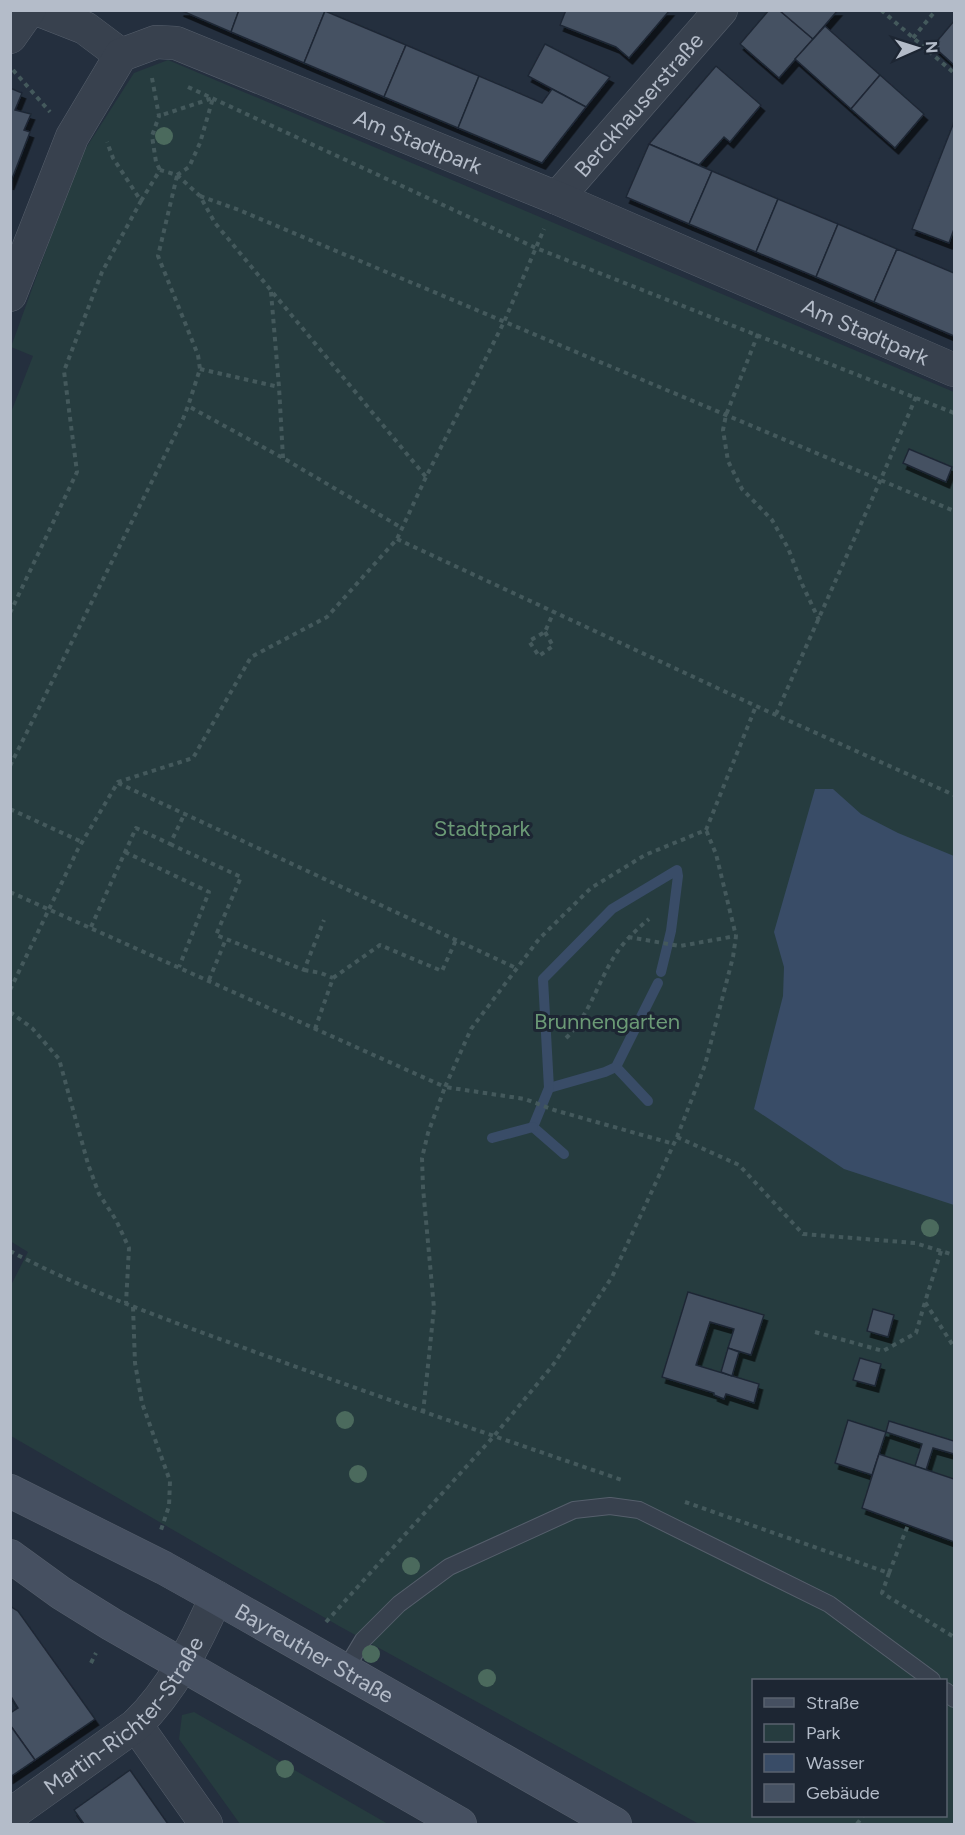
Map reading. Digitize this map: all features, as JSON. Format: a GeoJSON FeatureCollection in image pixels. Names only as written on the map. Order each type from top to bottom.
{"type":"FeatureCollection","features":[{"type":"Feature","properties":{"kind":"main road","name":"Bayreuther Straße"},"geometry":{"type":"LineString","coordinates":[[10,1491],[216,1597],[615,1824]]}},
{"type":"Feature","properties":{"kind":"main road"},"geometry":{"type":"LineString","coordinates":[[10,1556],[61,1593],[111,1624],[460,1824]]}},
{"type":"Feature","properties":{"kind":"street"},"geometry":{"type":"LineString","coordinates":[[10,37],[29,10]]}},
{"type":"Feature","properties":{"kind":"street"},"geometry":{"type":"LineString","coordinates":[[10,295],[72,137],[136,62],[89,19],[39,10]]}},
{"type":"Feature","properties":{"kind":"street","name":"Berckhauserstraße"},"geometry":{"type":"LineString","coordinates":[[557,198],[721,10]]}},
{"type":"Feature","properties":{"kind":"street","name":"Am Stadtpark"},"geometry":{"type":"LineString","coordinates":[[136,62],[156,42],[176,43],[557,198],[954,370]]}},
{"type":"Feature","properties":{"kind":"street","name":"Martin-Richter-Straße"},"geometry":{"type":"LineString","coordinates":[[10,1815],[136,1725],[152,1709],[181,1665],[216,1597]]}},
{"type":"Feature","properties":{"kind":"street"},"geometry":{"type":"LineString","coordinates":[[136,1725],[206,1824]]}},
{"type":"Feature","properties":{"kind":"lane"},"geometry":{"type":"LineString","coordinates":[[345,1670],[363,1640],[399,1605],[449,1567],[574,1510],[610,1506],[639,1510],[829,1604],[931,1679]]}},
{"type":"Feature","properties":{"kind":"path"},"geometry":{"type":"LineString","coordinates":[[881,10],[954,73]]}},
{"type":"Feature","properties":{"kind":"path"},"geometry":{"type":"LineString","coordinates":[[913,38],[936,10]]}},
{"type":"Feature","properties":{"kind":"path"},"geometry":{"type":"LineString","coordinates":[[136,62],[159,116],[152,136],[159,170]]}},
{"type":"Feature","properties":{"kind":"path","name":"Am Stadtpark"},"geometry":{"type":"LineString","coordinates":[[181,83],[536,248],[954,413]]}},
{"type":"Feature","properties":{"kind":"path"},"geometry":{"type":"LineString","coordinates":[[159,116],[213,98]]}},
{"type":"Feature","properties":{"kind":"path"},"geometry":{"type":"LineString","coordinates":[[10,766],[183,419],[200,369],[198,355],[158,256],[177,175],[189,167],[201,143],[213,98]]}},
{"type":"Feature","properties":{"kind":"path"},"geometry":{"type":"LineString","coordinates":[[105,136],[113,158],[141,201]]}},
{"type":"Feature","properties":{"kind":"path"},"geometry":{"type":"LineString","coordinates":[[159,170],[177,175],[200,196],[215,223],[426,477]]}},
{"type":"Feature","properties":{"kind":"path"},"geometry":{"type":"LineString","coordinates":[[10,613],[77,472],[64,371],[102,272],[159,170]]}},
{"type":"Feature","properties":{"kind":"path"},"geometry":{"type":"LineString","coordinates":[[200,196],[239,210],[954,511]]}},
{"type":"Feature","properties":{"kind":"path"},"geometry":{"type":"LineString","coordinates":[[10,990],[82,842],[118,782],[193,758],[251,657],[327,617],[397,539],[504,322],[536,248]]}},
{"type":"Feature","properties":{"kind":"path"},"geometry":{"type":"LineString","coordinates":[[271,292],[283,458]]}},
{"type":"Feature","properties":{"kind":"path"},"geometry":{"type":"LineString","coordinates":[[758,334],[726,415],[723,430],[728,461],[742,489],[772,520],[788,548],[819,621]]}},
{"type":"Feature","properties":{"kind":"path"},"geometry":{"type":"LineString","coordinates":[[200,369],[279,387]]}},
{"type":"Feature","properties":{"kind":"path"},"geometry":{"type":"LineString","coordinates":[[776,714],[916,397]]}},
{"type":"Feature","properties":{"kind":"path"},"geometry":{"type":"LineString","coordinates":[[188,406],[283,458],[402,528]]}},
{"type":"Feature","properties":{"kind":"path"},"geometry":{"type":"LineString","coordinates":[[397,539],[756,706],[954,795]]}},
{"type":"Feature","properties":{"kind":"path"},"geometry":{"type":"LineString","coordinates":[[545,632],[553,646],[539,656],[529,641],[545,632],[554,611]]}},
{"type":"Feature","properties":{"kind":"path"},"geometry":{"type":"LineString","coordinates":[[325,1623],[494,1436],[553,1365],[612,1277],[675,1144],[705,1065],[733,957],[736,936],[716,854],[706,830],[756,706]]}},
{"type":"Feature","properties":{"kind":"path"},"geometry":{"type":"LineString","coordinates":[[118,782],[516,968]]}},
{"type":"Feature","properties":{"kind":"path"},"geometry":{"type":"LineString","coordinates":[[10,808],[82,842]]}},
{"type":"Feature","properties":{"kind":"path"},"geometry":{"type":"LineString","coordinates":[[170,844],[184,813]]}},
{"type":"Feature","properties":{"kind":"path"},"geometry":{"type":"LineString","coordinates":[[91,927],[136,828],[241,877],[216,935],[304,970],[333,978]]}},
{"type":"Feature","properties":{"kind":"path"},"geometry":{"type":"LineString","coordinates":[[423,1413],[434,1308],[422,1158],[428,1133],[445,1087],[471,1029],[539,939],[591,888],[645,855],[706,830]]}},
{"type":"Feature","properties":{"kind":"path"},"geometry":{"type":"LineString","coordinates":[[125,852],[209,892],[179,967]]}},
{"type":"Feature","properties":{"kind":"path"},"geometry":{"type":"LineString","coordinates":[[10,892],[445,1087],[525,1099],[554,1110],[675,1144]]}},
{"type":"Feature","properties":{"kind":"path"},"geometry":{"type":"LineString","coordinates":[[566,1038],[578,1026],[613,958],[628,938],[649,919]]}},
{"type":"Feature","properties":{"kind":"path"},"geometry":{"type":"LineString","coordinates":[[304,970],[324,921]]}},
{"type":"Feature","properties":{"kind":"path"},"geometry":{"type":"LineString","coordinates":[[628,938],[680,946],[736,936]]}},
{"type":"Feature","properties":{"kind":"path"},"geometry":{"type":"LineString","coordinates":[[208,980],[226,939]]}},
{"type":"Feature","properties":{"kind":"path"},"geometry":{"type":"LineString","coordinates":[[315,1029],[333,978],[380,945],[442,971],[456,940]]}},
{"type":"Feature","properties":{"kind":"path"},"geometry":{"type":"LineString","coordinates":[[10,1012],[32,1028],[59,1059],[88,1164],[99,1194],[116,1220],[129,1248],[126,1303]]}},
{"type":"Feature","properties":{"kind":"path"},"geometry":{"type":"LineString","coordinates":[[677,1137],[739,1165],[803,1234],[915,1242],[954,1255]]}},
{"type":"Feature","properties":{"kind":"path"},"geometry":{"type":"LineString","coordinates":[[10,1251],[133,1307],[423,1413],[625,1481]]}},
{"type":"Feature","properties":{"kind":"path"},"geometry":{"type":"LineString","coordinates":[[815,1332],[883,1351],[916,1333],[941,1251]]}},
{"type":"Feature","properties":{"kind":"path"},"geometry":{"type":"LineString","coordinates":[[925,1302],[954,1347]]}},
{"type":"Feature","properties":{"kind":"path"},"geometry":{"type":"LineString","coordinates":[[133,1307],[135,1363],[142,1403],[170,1480],[169,1506],[148,1560]]}},
{"type":"Feature","properties":{"kind":"path"},"geometry":{"type":"LineString","coordinates":[[683,1501],[889,1573]]}},
{"type":"Feature","properties":{"kind":"path"},"geometry":{"type":"LineString","coordinates":[[909,1525],[882,1593],[954,1637]]}},
{"type":"Feature","properties":{"kind":"path"},"geometry":{"type":"LineString","coordinates":[[91,1663],[111,1624]]}},
{"type":"Feature","properties":{"kind":"green space","name":"Stadtpark"},"geometry":{"type":"Polygon","coordinates":[[[168,60],[954,392],[954,1824],[699,1824],[339,1626],[11,1436],[10,1287],[28,1252],[10,1241],[10,415],[33,356],[11,347],[79,159],[134,73],[168,60]]]}},
{"type":"Feature","properties":{"kind":"green space"},"geometry":{"type":"Polygon","coordinates":[[[194,1712],[388,1824],[240,1824],[179,1739],[182,1715],[194,1712]]]}},
{"type":"Feature","properties":{"kind":"water"},"geometry":{"type":"Polygon","coordinates":[[[815,789],[833,789],[861,814],[898,833],[954,856],[954,1205],[844,1169],[754,1109],[783,996],[784,967],[774,932],[815,789]]]}},
{"type":"Feature","properties":{"kind":"building"},"geometry":{"type":"Polygon","coordinates":[[[180,10],[239,10],[231,32],[180,10]]]}},
{"type":"Feature","properties":{"kind":"building"},"geometry":{"type":"Polygon","coordinates":[[[239,10],[325,11],[304,63],[231,32],[239,10]]]}},
{"type":"Feature","properties":{"kind":"building"},"geometry":{"type":"Polygon","coordinates":[[[566,10],[670,10],[629,58],[616,47],[560,25],[566,10]]]}},
{"type":"Feature","properties":{"kind":"building"},"geometry":{"type":"Polygon","coordinates":[[[769,10],[779,10],[813,39],[779,78],[740,44],[769,10]]]}},
{"type":"Feature","properties":{"kind":"building"},"geometry":{"type":"Polygon","coordinates":[[[779,10],[838,10],[813,39],[779,10]]]}},
{"type":"Feature","properties":{"kind":"building"},"geometry":{"type":"Polygon","coordinates":[[[325,11],[406,45],[384,97],[304,63],[325,11]]]}},
{"type":"Feature","properties":{"kind":"building"},"geometry":{"type":"Polygon","coordinates":[[[954,21],[954,65],[933,46],[954,21]]]}},
{"type":"Feature","properties":{"kind":"building"},"geometry":{"type":"Polygon","coordinates":[[[825,26],[880,75],[851,109],[795,59],[825,26]]]}},
{"type":"Feature","properties":{"kind":"building"},"geometry":{"type":"Polygon","coordinates":[[[545,44],[610,77],[586,107],[528,76],[545,44]]]}},
{"type":"Feature","properties":{"kind":"building"},"geometry":{"type":"Polygon","coordinates":[[[406,45],[479,76],[458,128],[384,97],[406,45]]]}},
{"type":"Feature","properties":{"kind":"building"},"geometry":{"type":"Polygon","coordinates":[[[716,66],[761,105],[730,142],[724,137],[699,165],[649,144],[716,66]]]}},
{"type":"Feature","properties":{"kind":"building"},"geometry":{"type":"Polygon","coordinates":[[[880,75],[924,114],[895,148],[851,109],[880,75]]]}},
{"type":"Feature","properties":{"kind":"building"},"geometry":{"type":"Polygon","coordinates":[[[479,76],[542,103],[552,89],[586,107],[542,163],[458,128],[479,76]]]}},
{"type":"Feature","properties":{"kind":"building"},"geometry":{"type":"Polygon","coordinates":[[[10,88],[22,93],[15,110],[31,114],[24,130],[30,132],[10,184],[10,88]]]}},
{"type":"Feature","properties":{"kind":"building"},"geometry":{"type":"Polygon","coordinates":[[[954,122],[954,229],[949,243],[912,229],[954,122]]]}},
{"type":"Feature","properties":{"kind":"building"},"geometry":{"type":"Polygon","coordinates":[[[649,144],[712,171],[689,224],[626,197],[649,144]]]}},
{"type":"Feature","properties":{"kind":"building"},"geometry":{"type":"Polygon","coordinates":[[[712,171],[778,199],[756,252],[689,224],[712,171]]]}},
{"type":"Feature","properties":{"kind":"building"},"geometry":{"type":"Polygon","coordinates":[[[778,199],[838,224],[816,277],[756,252],[778,199]]]}},
{"type":"Feature","properties":{"kind":"building"},"geometry":{"type":"Polygon","coordinates":[[[838,224],[897,249],[874,302],[816,277],[838,224]]]}},
{"type":"Feature","properties":{"kind":"building"},"geometry":{"type":"Polygon","coordinates":[[[897,249],[954,273],[954,336],[874,302],[897,249]]]}},
{"type":"Feature","properties":{"kind":"building"},"geometry":{"type":"Polygon","coordinates":[[[909,449],[952,467],[946,482],[903,463],[909,449]]]}},
{"type":"Feature","properties":{"kind":"building"},"geometry":{"type":"Polygon","coordinates":[[[688,1292],[764,1315],[751,1355],[728,1348],[734,1329],[710,1322],[696,1365],[759,1384],[754,1403],[726,1394],[724,1399],[714,1393],[662,1377],[688,1292]]]}},
{"type":"Feature","properties":{"kind":"building"},"geometry":{"type":"Polygon","coordinates":[[[873,1309],[894,1315],[888,1337],[867,1331],[873,1309]]]}},
{"type":"Feature","properties":{"kind":"building"},"geometry":{"type":"Polygon","coordinates":[[[728,1348],[739,1352],[732,1376],[721,1372],[728,1348]]]}},
{"type":"Feature","properties":{"kind":"building"},"geometry":{"type":"Polygon","coordinates":[[[860,1358],[881,1364],[875,1386],[853,1380],[860,1358]]]}},
{"type":"Feature","properties":{"kind":"building"},"geometry":{"type":"Polygon","coordinates":[[[848,1420],[886,1432],[872,1475],[835,1463],[848,1420]]]}},
{"type":"Feature","properties":{"kind":"building"},"geometry":{"type":"Polygon","coordinates":[[[889,1421],[954,1441],[954,1454],[933,1448],[926,1470],[915,1466],[922,1444],[886,1432],[889,1421]]]}},
{"type":"Feature","properties":{"kind":"building"},"geometry":{"type":"Polygon","coordinates":[[[879,1454],[954,1479],[954,1542],[862,1508],[879,1454]]]}},
{"type":"Feature","properties":{"kind":"building"},"geometry":{"type":"Polygon","coordinates":[[[10,1606],[18,1611],[95,1719],[35,1760],[10,1725],[10,1713],[18,1708],[10,1695],[10,1606]]]}},
{"type":"Feature","properties":{"kind":"building"},"geometry":{"type":"Polygon","coordinates":[[[10,1725],[35,1760],[10,1777],[10,1725]]]}},
{"type":"Feature","properties":{"kind":"building"},"geometry":{"type":"Polygon","coordinates":[[[130,1770],[168,1824],[84,1824],[74,1810],[130,1770]]]}},
{"type":"Feature","properties":{"kind":"waterway"},"geometry":{"type":"LineString","coordinates":[[533,1127],[549,1088],[543,979],[612,909],[677,870],[671,931],[661,972]]}},
{"type":"Feature","properties":{"kind":"waterway"},"geometry":{"type":"LineString","coordinates":[[549,1088],[616,1067],[658,983]]}},
{"type":"Feature","properties":{"kind":"waterway"},"geometry":{"type":"LineString","coordinates":[[616,1067],[648,1101]]}},
{"type":"Feature","properties":{"kind":"waterway"},"geometry":{"type":"LineString","coordinates":[[533,1127],[564,1154]]}},
{"type":"Feature","properties":{"kind":"waterway"},"geometry":{"type":"LineString","coordinates":[[492,1138],[533,1127]]}},
{"type":"Feature","properties":{"kind":"park label","name":"Brunnengarten"},"geometry":{"type":"Point","coordinates":[607,1021]}}]}
